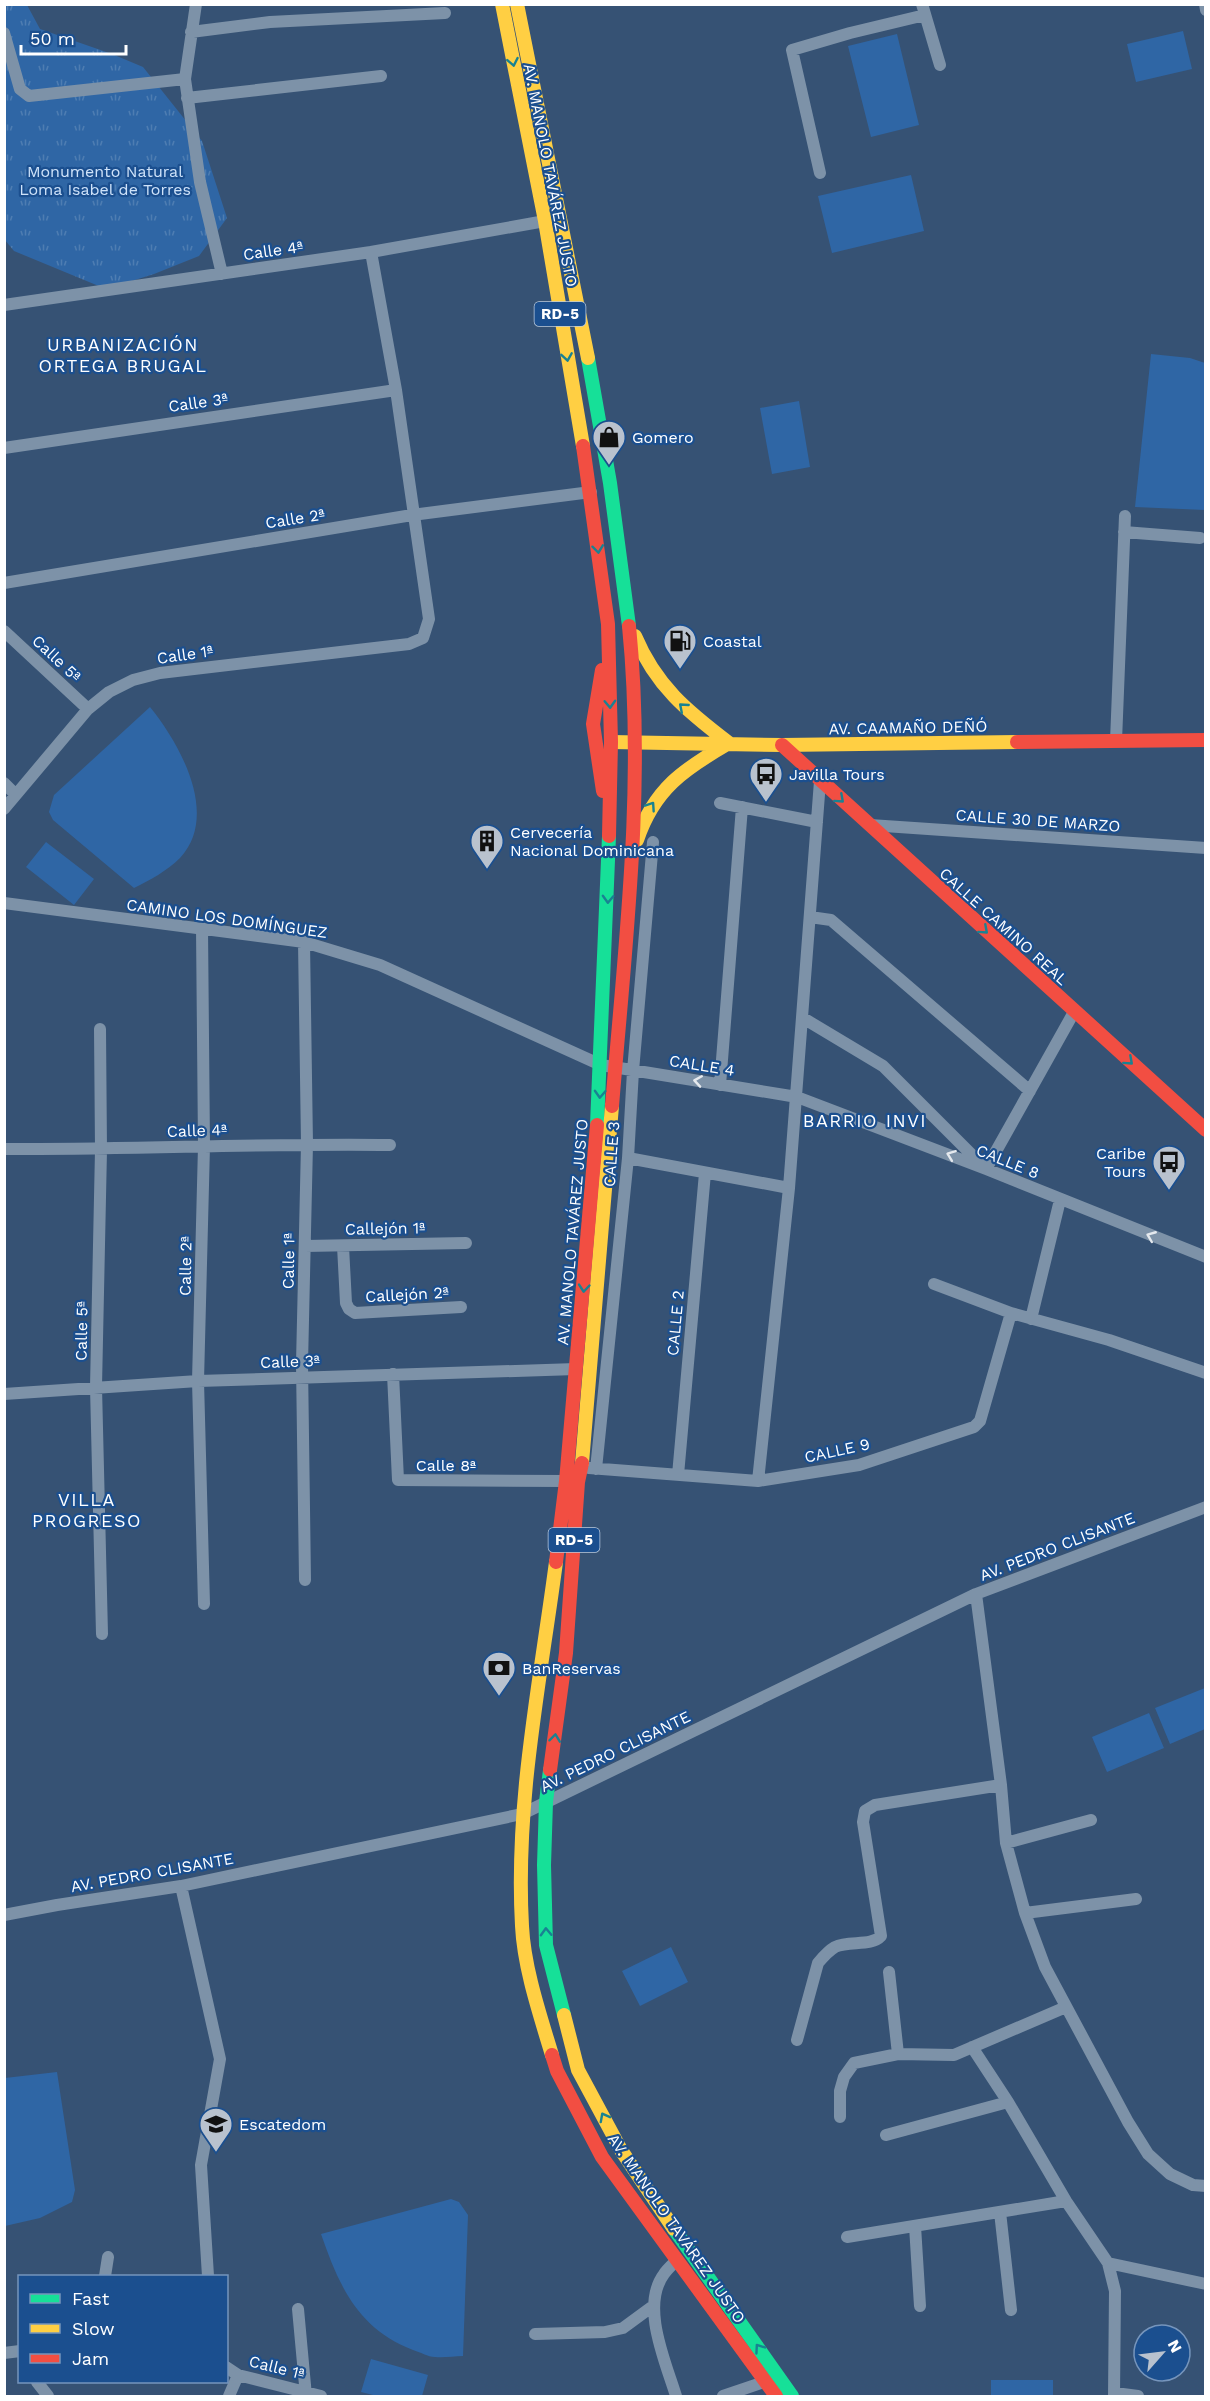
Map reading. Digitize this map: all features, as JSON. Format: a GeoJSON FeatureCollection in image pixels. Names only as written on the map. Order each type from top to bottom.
{"type":"FeatureCollection","features":[{"type":"Feature","properties":{"kind":"main road","name":"AV. MANOLO TAVÁREZ JUSTO"},"geometry":{"type":"LineString","coordinates":[[502,4],[545,221],[591,492],[609,648],[611,742],[608,1066],[582,1468],[578,1482],[566,1653],[546,1802],[544,1865],[546,1945],[578,2070],[621,2150],[792,2397]]}},
{"type":"Feature","properties":{"kind":"main road","name":"AV. MANOLO TAVÁREZ JUSTO"},"geometry":{"type":"LineString","coordinates":[[518,4],[554,173],[608,456],[628,618],[636,742],[632,861],[596,1152],[566,1481],[522,1814],[522,1928],[535,1997],[557,2071],[603,2157],[767,2380],[776,2397]]}},
{"type":"Feature","properties":{"kind":"main road"},"geometry":{"type":"LineString","coordinates":[[628,618],[644,660],[656,679],[680,705],[729,743],[690,765],[666,785],[646,812],[632,861]]}},
{"type":"Feature","properties":{"kind":"main road"},"geometry":{"type":"LineString","coordinates":[[609,648],[599,681],[593,724],[599,773],[610,820]]}},
{"type":"Feature","properties":{"kind":"main road","name":"AV. CAAMAÑO DEÑÓ"},"geometry":{"type":"LineString","coordinates":[[611,742],[782,745],[1206,740]]}},
{"type":"Feature","properties":{"kind":"main road","name":"CALLE CAMINO REAL"},"geometry":{"type":"LineString","coordinates":[[782,745],[1206,1130]]}},
{"type":"Feature","properties":{"kind":"street"},"geometry":{"type":"LineString","coordinates":[[196,4],[184,79],[200,182],[222,274]]}},
{"type":"Feature","properties":{"kind":"street"},"geometry":{"type":"LineString","coordinates":[[1205,4],[1206,10]]}},
{"type":"Feature","properties":{"kind":"street"},"geometry":{"type":"LineString","coordinates":[[820,173],[792,50],[924,10],[940,65]]}},
{"type":"Feature","properties":{"kind":"street"},"geometry":{"type":"LineString","coordinates":[[191,32],[270,22],[445,13]]}},
{"type":"Feature","properties":{"kind":"street"},"geometry":{"type":"LineString","coordinates":[[4,33],[20,89],[28,96],[184,79]]}},
{"type":"Feature","properties":{"kind":"street"},"geometry":{"type":"LineString","coordinates":[[187,99],[381,76]]}},
{"type":"Feature","properties":{"kind":"street","name":"Calle 4ª"},"geometry":{"type":"LineString","coordinates":[[4,305],[371,252],[545,221]]}},
{"type":"Feature","properties":{"kind":"street"},"geometry":{"type":"LineString","coordinates":[[371,252],[396,390],[412,515]]}},
{"type":"Feature","properties":{"kind":"street","name":"Calle 3ª"},"geometry":{"type":"LineString","coordinates":[[4,448],[396,390]]}},
{"type":"Feature","properties":{"kind":"street","name":"Calle 2ª"},"geometry":{"type":"LineString","coordinates":[[4,583],[412,515],[591,492]]}},
{"type":"Feature","properties":{"kind":"street","name":"Calle 1ª"},"geometry":{"type":"LineString","coordinates":[[4,809],[88,709],[109,692],[133,680],[160,673],[409,644],[423,638],[429,619],[412,515]]}},
{"type":"Feature","properties":{"kind":"street"},"geometry":{"type":"LineString","coordinates":[[1116,741],[1125,516]]}},
{"type":"Feature","properties":{"kind":"street"},"geometry":{"type":"LineString","coordinates":[[1124,532],[1200,538]]}},
{"type":"Feature","properties":{"kind":"street","name":"Calle 5ª"},"geometry":{"type":"LineString","coordinates":[[4,632],[88,709]]}},
{"type":"Feature","properties":{"kind":"street"},"geometry":{"type":"LineString","coordinates":[[758,1481],[789,1188],[820,781]]}},
{"type":"Feature","properties":{"kind":"street"},"geometry":{"type":"LineString","coordinates":[[4,783],[15,794]]}},
{"type":"Feature","properties":{"kind":"street"},"geometry":{"type":"LineString","coordinates":[[720,803],[817,822]]}},
{"type":"Feature","properties":{"kind":"street"},"geometry":{"type":"LineString","coordinates":[[720,1085],[742,807]]}},
{"type":"Feature","properties":{"kind":"street","name":"CALLE 30 DE MARZO"},"geometry":{"type":"LineString","coordinates":[[869,825],[1206,849]]}},
{"type":"Feature","properties":{"kind":"street","name":"CALLE 3"},"geometry":{"type":"LineString","coordinates":[[596,1469],[628,1158],[633,1071],[653,842]]}},
{"type":"Feature","properties":{"kind":"street","name":"CAMINO LOS DOMÍNGUEZ"},"geometry":{"type":"LineString","coordinates":[[4,903],[304,942],[380,965],[608,1066]]}},
{"type":"Feature","properties":{"kind":"street"},"geometry":{"type":"LineString","coordinates":[[810,917],[831,920],[1030,1091]]}},
{"type":"Feature","properties":{"kind":"street","name":"Calle 2ª"},"geometry":{"type":"LineString","coordinates":[[202,928],[204,1146],[198,1381],[204,1604]]}},
{"type":"Feature","properties":{"kind":"street","name":"Calle 1ª"},"geometry":{"type":"LineString","coordinates":[[304,942],[307,1144],[303,1377],[305,1580]]}},
{"type":"Feature","properties":{"kind":"street"},"geometry":{"type":"LineString","coordinates":[[803,1018],[883,1066],[986,1169],[1074,1012]]}},
{"type":"Feature","properties":{"kind":"street","name":"Calle 5ª"},"geometry":{"type":"LineString","coordinates":[[100,1029],[101,1150],[96,1387],[102,1634]]}},
{"type":"Feature","properties":{"kind":"street","name":"CALLE 4"},"geometry":{"type":"LineString","coordinates":[[608,1066],[797,1097]]}},
{"type":"Feature","properties":{"kind":"street","name":"CALLE 8"},"geometry":{"type":"LineString","coordinates":[[797,1097],[986,1169],[1206,1257]]}},
{"type":"Feature","properties":{"kind":"street","name":"Calle 4ª"},"geometry":{"type":"LineString","coordinates":[[4,1149],[101,1150],[307,1144],[390,1145]]}},
{"type":"Feature","properties":{"kind":"street"},"geometry":{"type":"LineString","coordinates":[[628,1158],[789,1188]]}},
{"type":"Feature","properties":{"kind":"street","name":"CALLE 2"},"geometry":{"type":"LineString","coordinates":[[678,1475],[705,1173]]}},
{"type":"Feature","properties":{"kind":"street"},"geometry":{"type":"LineString","coordinates":[[1030,1319],[1060,1200]]}},
{"type":"Feature","properties":{"kind":"street","name":"Callejón 1ª"},"geometry":{"type":"LineString","coordinates":[[305,1246],[466,1243]]}},
{"type":"Feature","properties":{"kind":"street","name":"Callejón 2ª"},"geometry":{"type":"LineString","coordinates":[[343,1246],[346,1303],[355,1313],[461,1307]]}},
{"type":"Feature","properties":{"kind":"street"},"geometry":{"type":"LineString","coordinates":[[934,1284],[1011,1313],[1109,1340],[1206,1373]]}},
{"type":"Feature","properties":{"kind":"street","name":"CALLE 9"},"geometry":{"type":"LineString","coordinates":[[582,1468],[758,1481],[859,1465],[974,1427],[980,1421],[1011,1313]]}},
{"type":"Feature","properties":{"kind":"street","name":"Calle 3ª"},"geometry":{"type":"LineString","coordinates":[[4,1394],[198,1381],[576,1369]]}},
{"type":"Feature","properties":{"kind":"street","name":"Calle 8ª"},"geometry":{"type":"LineString","coordinates":[[393,1374],[398,1480],[566,1481]]}},
{"type":"Feature","properties":{"kind":"street","name":"AV. PEDRO CLISANTE"},"geometry":{"type":"LineString","coordinates":[[4,1915],[181,1886],[522,1814],[976,1594],[1206,1507]]}},
{"type":"Feature","properties":{"kind":"street"},"geometry":{"type":"LineString","coordinates":[[976,1594],[1002,1785],[1006,1843],[1025,1912],[1045,1967],[1128,2122],[1148,2154],[1170,2174],[1193,2185],[1206,2187]]}},
{"type":"Feature","properties":{"kind":"street"},"geometry":{"type":"LineString","coordinates":[[797,2040],[818,1963],[825,1954],[837,1946],[876,1940],[881,1936],[863,1822],[865,1811],[875,1805],[1002,1785]]}},
{"type":"Feature","properties":{"kind":"street"},"geometry":{"type":"LineString","coordinates":[[1006,1843],[1091,1820]]}},
{"type":"Feature","properties":{"kind":"street"},"geometry":{"type":"LineString","coordinates":[[181,1886],[220,2059],[201,2165],[208,2275]]}},
{"type":"Feature","properties":{"kind":"street"},"geometry":{"type":"LineString","coordinates":[[1025,1912],[1136,1899]]}},
{"type":"Feature","properties":{"kind":"street"},"geometry":{"type":"LineString","coordinates":[[889,1972],[898,2054]]}},
{"type":"Feature","properties":{"kind":"street"},"geometry":{"type":"LineString","coordinates":[[840,2117],[840,2091],[844,2077],[855,2063],[898,2054],[954,2055],[1066,2007]]}},
{"type":"Feature","properties":{"kind":"street"},"geometry":{"type":"LineString","coordinates":[[972,2047],[1008,2102],[1066,2201],[1108,2263],[1115,2291],[1114,2395],[1138,2397]]}},
{"type":"Feature","properties":{"kind":"street"},"geometry":{"type":"LineString","coordinates":[[886,2135],[1008,2102]]}},
{"type":"Feature","properties":{"kind":"street"},"geometry":{"type":"LineString","coordinates":[[846,2237],[1066,2201]]}},
{"type":"Feature","properties":{"kind":"street"},"geometry":{"type":"LineString","coordinates":[[1000,2212],[1011,2310]]}},
{"type":"Feature","properties":{"kind":"street"},"geometry":{"type":"LineString","coordinates":[[915,2226],[920,2306]]}},
{"type":"Feature","properties":{"kind":"street"},"geometry":{"type":"LineString","coordinates":[[105,2275],[108,2257]]}},
{"type":"Feature","properties":{"kind":"street"},"geometry":{"type":"LineString","coordinates":[[676,2397],[659,2343],[653,2306],[663,2274],[677,2260]]}},
{"type":"Feature","properties":{"kind":"street"},"geometry":{"type":"LineString","coordinates":[[1108,2263],[1206,2284]]}},
{"type":"Feature","properties":{"kind":"street"},"geometry":{"type":"LineString","coordinates":[[535,2334],[605,2332],[623,2328],[653,2306]]}},
{"type":"Feature","properties":{"kind":"street"},"geometry":{"type":"LineString","coordinates":[[298,2309],[305,2394]]}},
{"type":"Feature","properties":{"kind":"street","name":"Calle 1ª"},"geometry":{"type":"LineString","coordinates":[[228,2368],[238,2374],[321,2397]]}},
{"type":"Feature","properties":{"kind":"street"},"geometry":{"type":"LineString","coordinates":[[229,2397],[238,2374]]}},
{"type":"Feature","properties":{"kind":"street"},"geometry":{"type":"LineString","coordinates":[[723,2397],[767,2380]]}},
{"type":"Feature","properties":{"kind":"street"},"geometry":{"type":"LineString","coordinates":[[38,2383],[48,2397]]}},
{"type":"Feature","properties":{"kind":"green space","name":"Monumento Natural Loma Isabel de Torres"},"geometry":{"type":"Polygon","coordinates":[[[5,5],[27,5],[40,29],[143,67],[202,141],[227,218],[199,256],[154,274],[106,289],[14,251],[5,240],[5,5]]]}},
{"type":"Feature","properties":{"kind":"green space"},"geometry":{"type":"Polygon","coordinates":[[[1183,31],[1192,69],[1136,82],[1127,44],[1183,31]]]}},
{"type":"Feature","properties":{"kind":"green space"},"geometry":{"type":"Polygon","coordinates":[[[897,34],[919,125],[871,137],[848,46],[897,34]]]}},
{"type":"Feature","properties":{"kind":"green space"},"geometry":{"type":"Polygon","coordinates":[[[911,175],[924,231],[832,253],[818,196],[911,175]]]}},
{"type":"Feature","properties":{"kind":"green space"},"geometry":{"type":"Polygon","coordinates":[[[1151,354],[1190,358],[1205,363],[1205,510],[1135,507],[1151,354]]]}},
{"type":"Feature","properties":{"kind":"green space"},"geometry":{"type":"Polygon","coordinates":[[[799,401],[810,467],[772,474],[760,408],[799,401]]]}},
{"type":"Feature","properties":{"kind":"green space"},"geometry":{"type":"Polygon","coordinates":[[[150,707],[162,722],[183,760],[196,801],[196,821],[191,841],[180,858],[164,871],[134,888],[53,820],[49,812],[54,795],[150,707]]]}},
{"type":"Feature","properties":{"kind":"green space"},"geometry":{"type":"Polygon","coordinates":[[[46,842],[94,879],[74,905],[26,867],[46,842]]]}},
{"type":"Feature","properties":{"kind":"green space"},"geometry":{"type":"Polygon","coordinates":[[[1205,1688],[1205,1729],[1170,1744],[1155,1708],[1205,1688]]]}},
{"type":"Feature","properties":{"kind":"green space"},"geometry":{"type":"Polygon","coordinates":[[[1149,1713],[1164,1748],[1107,1772],[1092,1737],[1149,1713]]]}},
{"type":"Feature","properties":{"kind":"green space"},"geometry":{"type":"Polygon","coordinates":[[[671,1947],[688,1982],[640,2006],[622,1971],[671,1947]]]}},
{"type":"Feature","properties":{"kind":"green space"},"geometry":{"type":"Polygon","coordinates":[[[57,2072],[75,2190],[72,2202],[40,2218],[5,2226],[5,2078],[57,2072]]]}},
{"type":"Feature","properties":{"kind":"green space"},"geometry":{"type":"Polygon","coordinates":[[[451,2199],[459,2202],[468,2215],[463,2356],[432,2357],[394,2341],[364,2318],[353,2304],[335,2271],[321,2234],[451,2199]]]}},
{"type":"Feature","properties":{"kind":"green space"},"geometry":{"type":"Polygon","coordinates":[[[371,2359],[428,2375],[422,2396],[377,2396],[361,2392],[371,2359]]]}},
{"type":"Feature","properties":{"kind":"green space"},"geometry":{"type":"Polygon","coordinates":[[[991,2380],[1053,2380],[1053,2396],[991,2396],[991,2380]]]}},
{"type":"Feature","properties":{"kind":"traffic: fast"},"geometry":{"type":"LineString","coordinates":[[588,358],[610,483],[629,626]]}},
{"type":"Feature","properties":{"kind":"traffic: fast"},"geometry":{"type":"LineString","coordinates":[[597,1125],[609,836]]}},
{"type":"Feature","properties":{"kind":"traffic: fast"},"geometry":{"type":"LineString","coordinates":[[550,1770],[546,1802],[544,1865],[546,1945],[564,2015]]}},
{"type":"Feature","properties":{"kind":"traffic: fast"},"geometry":{"type":"LineString","coordinates":[[674,2229],[792,2396]]}},
{"type":"Feature","properties":{"kind":"traffic: slow"},"geometry":{"type":"LineString","coordinates":[[502,4],[545,221],[583,446]]}},
{"type":"Feature","properties":{"kind":"traffic: slow"},"geometry":{"type":"LineString","coordinates":[[517,4],[588,358]]}},
{"type":"Feature","properties":{"kind":"traffic: slow"},"geometry":{"type":"LineString","coordinates":[[635,636],[643,654],[674,696],[729,743],[698,762],[672,782],[652,807],[637,840]]}},
{"type":"Feature","properties":{"kind":"traffic: slow"},"geometry":{"type":"LineString","coordinates":[[611,742],[782,745],[1017,742]]}},
{"type":"Feature","properties":{"kind":"traffic: slow"},"geometry":{"type":"LineString","coordinates":[[582,1463],[612,1106]]}},
{"type":"Feature","properties":{"kind":"traffic: slow"},"geometry":{"type":"LineString","coordinates":[[552,2055],[533,1991],[523,1942],[521,1880],[522,1834],[530,1743],[556,1562]]}},
{"type":"Feature","properties":{"kind":"traffic: slow"},"geometry":{"type":"LineString","coordinates":[[564,2015],[578,2070],[621,2150],[674,2229]]}},
{"type":"Feature","properties":{"kind":"traffic: jam"},"geometry":{"type":"LineString","coordinates":[[583,446],[608,624],[611,742],[609,836]]}},
{"type":"Feature","properties":{"kind":"traffic: jam"},"geometry":{"type":"LineString","coordinates":[[612,1106],[634,806],[635,746],[629,626]]}},
{"type":"Feature","properties":{"kind":"traffic: jam"},"geometry":{"type":"LineString","coordinates":[[602,670],[593,724],[603,791]]}},
{"type":"Feature","properties":{"kind":"traffic: jam"},"geometry":{"type":"LineString","coordinates":[[1017,742],[1206,740]]}},
{"type":"Feature","properties":{"kind":"traffic: jam"},"geometry":{"type":"LineString","coordinates":[[782,745],[1206,1130]]}},
{"type":"Feature","properties":{"kind":"traffic: jam"},"geometry":{"type":"LineString","coordinates":[[556,1562],[566,1481],[597,1125]]}},
{"type":"Feature","properties":{"kind":"traffic: jam"},"geometry":{"type":"LineString","coordinates":[[550,1770],[566,1653],[578,1482],[582,1463]]}},
{"type":"Feature","properties":{"kind":"traffic: jam"},"geometry":{"type":"LineString","coordinates":[[552,2055],[557,2071],[602,2157],[776,2396]]}},
{"type":"Feature","properties":{"kind":"place","name":"Gomero"},"geometry":{"type":"Point","coordinates":[609,466]}},
{"type":"Feature","properties":{"kind":"place","name":"Coastal"},"geometry":{"type":"Point","coordinates":[680,670]}},
{"type":"Feature","properties":{"kind":"place","name":"Javilla Tours"},"geometry":{"type":"Point","coordinates":[766,803]}},
{"type":"Feature","properties":{"kind":"place","name":"Cervecería Nacional Dominicana"},"geometry":{"type":"Point","coordinates":[487,870]}},
{"type":"Feature","properties":{"kind":"place","name":"Caribe Tours"},"geometry":{"type":"Point","coordinates":[1169,1191]}},
{"type":"Feature","properties":{"kind":"place","name":"BanReservas"},"geometry":{"type":"Point","coordinates":[499,1697]}},
{"type":"Feature","properties":{"kind":"place","name":"Escatedom"},"geometry":{"type":"Point","coordinates":[216,2153]}},
{"type":"Feature","properties":{"kind":"district","name":"URBANIZACIÓN ORTEGA BRUGAL"},"geometry":{"type":"Point","coordinates":[123,355]}},
{"type":"Feature","properties":{"kind":"district","name":"BARRIO INVI"},"geometry":{"type":"Point","coordinates":[865,1121]}},
{"type":"Feature","properties":{"kind":"district","name":"VILLA PROGRESO"},"geometry":{"type":"Point","coordinates":[87,1510]}}]}
